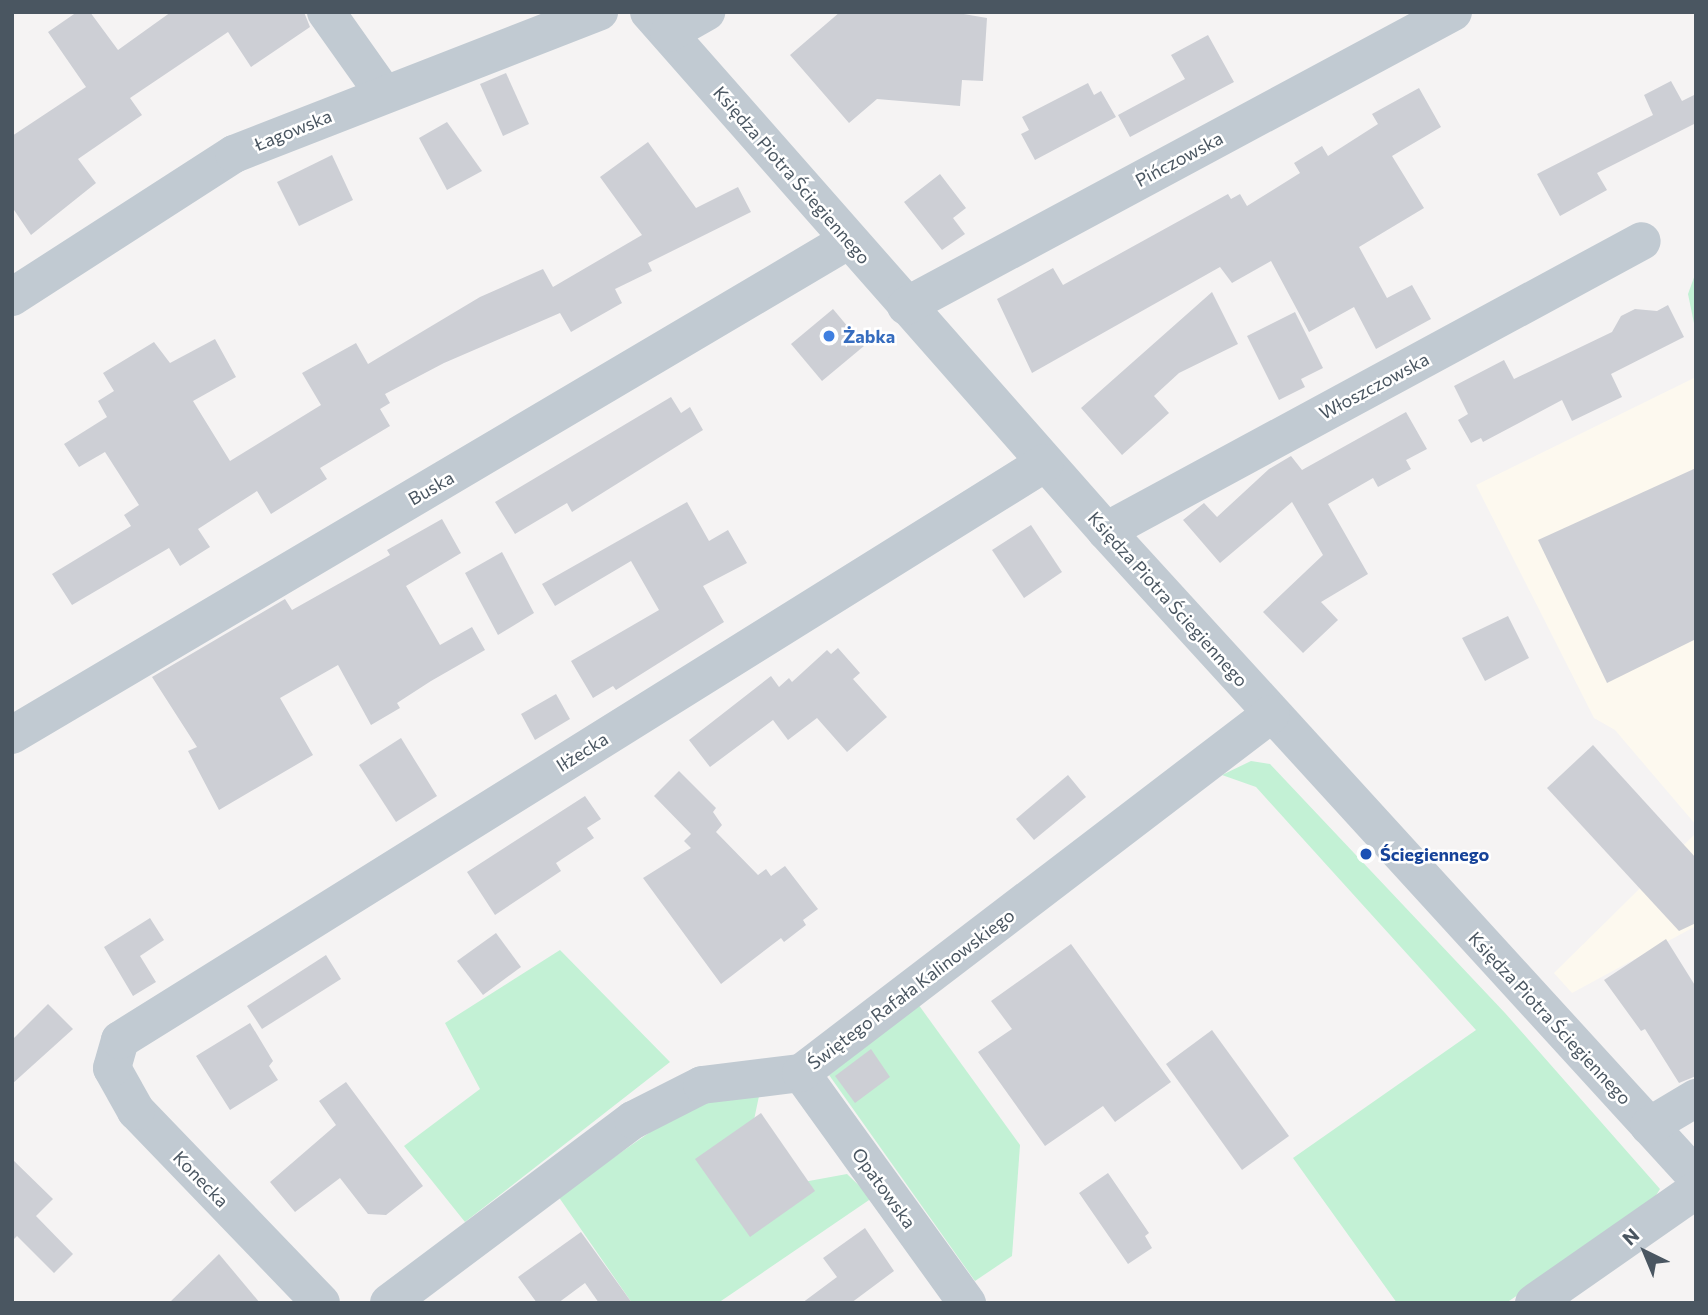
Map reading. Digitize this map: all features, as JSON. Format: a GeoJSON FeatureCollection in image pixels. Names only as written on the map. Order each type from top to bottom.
{"type":"FeatureCollection","features":[{"type":"Feature","properties":{"kind":"street"},"geometry":{"type":"LineString","coordinates":[[326,12],[384,94]]}},
{"type":"Feature","properties":{"kind":"street","name":"Łagowska"},"geometry":{"type":"LineString","coordinates":[[12,297],[234,154],[598,12]]}},
{"type":"Feature","properties":{"kind":"street"},"geometry":{"type":"LineString","coordinates":[[659,22],[706,12]]}},
{"type":"Feature","properties":{"kind":"street","name":"Pińczowska"},"geometry":{"type":"LineString","coordinates":[[906,306],[1453,12]]}},
{"type":"Feature","properties":{"kind":"street","name":"Księdza Piotra Ściegiennego"},"geometry":{"type":"LineString","coordinates":[[659,22],[1106,531],[1696,1177]]}},
{"type":"Feature","properties":{"kind":"street","name":"Buska"},"geometry":{"type":"LineString","coordinates":[[12,735],[849,240]]}},
{"type":"Feature","properties":{"kind":"street","name":"Włoszczowska"},"geometry":{"type":"LineString","coordinates":[[1106,531],[1642,241]]}},
{"type":"Feature","properties":{"kind":"street","name":"Iłżecka"},"geometry":{"type":"LineString","coordinates":[[120,1040],[1045,463]]}},
{"type":"Feature","properties":{"kind":"street","name":"Świętego Rafała Kalinowskiego"},"geometry":{"type":"LineString","coordinates":[[389,1303],[633,1120],[702,1085],[801,1073],[1271,714]]}},
{"type":"Feature","properties":{"kind":"street","name":"Konecka"},"geometry":{"type":"LineString","coordinates":[[120,1040],[111,1068],[136,1111],[321,1303]]}},
{"type":"Feature","properties":{"kind":"street","name":"Opatowska"},"geometry":{"type":"LineString","coordinates":[[801,1073],[967,1303]]}},
{"type":"Feature","properties":{"kind":"street"},"geometry":{"type":"LineString","coordinates":[[1649,1126],[1696,1098]]}},
{"type":"Feature","properties":{"kind":"street"},"geometry":{"type":"LineString","coordinates":[[1534,1303],[1696,1190]]}},
{"type":"Feature","properties":{"kind":"shaded area"},"geometry":{"type":"Polygon","coordinates":[[[1696,377],[1696,825],[1615,730],[1594,718],[1476,485],[1696,377]]]}},
{"type":"Feature","properties":{"kind":"shaded area"},"geometry":{"type":"Polygon","coordinates":[[[1696,833],[1696,926],[1572,993],[1554,973],[1696,833]]]}},
{"type":"Feature","properties":{"kind":"green space"},"geometry":{"type":"Polygon","coordinates":[[[1696,272],[1696,333],[1688,294],[1696,272]]]}},
{"type":"Feature","properties":{"kind":"green space"},"geometry":{"type":"Polygon","coordinates":[[[1251,761],[1270,764],[1505,1013],[1660,1189],[1650,1205],[1506,1303],[1397,1303],[1293,1158],[1476,1030],[1256,787],[1222,775],[1251,761]]]}},
{"type":"Feature","properties":{"kind":"green space"},"geometry":{"type":"Polygon","coordinates":[[[560,950],[670,1062],[465,1222],[404,1146],[480,1089],[445,1023],[560,950]]]}},
{"type":"Feature","properties":{"kind":"green space"},"geometry":{"type":"Polygon","coordinates":[[[918,1004],[1020,1145],[1012,1256],[975,1281],[829,1075],[918,1004]]]}},
{"type":"Feature","properties":{"kind":"green space"},"geometry":{"type":"Polygon","coordinates":[[[759,1096],[750,1139],[787,1185],[847,1174],[872,1198],[718,1303],[632,1303],[558,1196],[695,1101],[759,1096]]]}},
{"type":"Feature","properties":{"kind":"building"},"geometry":{"type":"Polygon","coordinates":[[[77,12],[90,12],[118,50],[171,12],[304,12],[310,27],[251,67],[228,32],[130,98],[142,115],[78,159],[96,183],[31,235],[12,207],[12,136],[86,87],[48,32],[77,12]]]}},
{"type":"Feature","properties":{"kind":"building"},"geometry":{"type":"Polygon","coordinates":[[[840,12],[952,12],[987,18],[983,81],[962,80],[960,106],[877,99],[849,123],[790,55],[840,12]]]}},
{"type":"Feature","properties":{"kind":"building"},"geometry":{"type":"Polygon","coordinates":[[[1208,35],[1234,82],[1130,137],[1118,115],[1185,79],[1171,55],[1208,35]]]}},
{"type":"Feature","properties":{"kind":"building"},"geometry":{"type":"Polygon","coordinates":[[[506,73],[529,124],[503,136],[480,84],[506,73]]]}},
{"type":"Feature","properties":{"kind":"building"},"geometry":{"type":"Polygon","coordinates":[[[1671,81],[1682,101],[1696,94],[1696,123],[1597,173],[1607,190],[1560,216],[1537,174],[1653,115],[1644,95],[1671,81]]]}},
{"type":"Feature","properties":{"kind":"building"},"geometry":{"type":"Polygon","coordinates":[[[1088,83],[1094,95],[1101,91],[1116,117],[1035,160],[1021,134],[1029,130],[1022,117],[1088,83]]]}},
{"type":"Feature","properties":{"kind":"building"},"geometry":{"type":"Polygon","coordinates":[[[1419,88],[1441,127],[1392,156],[1424,208],[1359,247],[1387,298],[1412,285],[1431,319],[1376,349],[1354,307],[1309,332],[1271,261],[1232,283],[1220,267],[1032,373],[997,299],[1053,268],[1063,285],[1228,194],[1231,199],[1240,194],[1247,206],[1300,173],[1294,163],[1322,146],[1328,156],[1378,124],[1372,114],[1419,88]]]}},
{"type":"Feature","properties":{"kind":"building"},"geometry":{"type":"Polygon","coordinates":[[[447,122],[482,171],[447,190],[419,138],[447,122]]]}},
{"type":"Feature","properties":{"kind":"building"},"geometry":{"type":"Polygon","coordinates":[[[648,142],[696,208],[738,187],[751,212],[648,263],[652,271],[615,289],[622,303],[571,332],[560,313],[444,363],[385,394],[390,403],[380,409],[390,426],[320,468],[327,479],[271,514],[257,491],[198,529],[210,547],[180,566],[169,548],[72,605],[52,574],[131,526],[124,515],[139,505],[105,452],[79,467],[64,444],[107,417],[98,401],[114,391],[103,373],[154,342],[170,363],[215,339],[236,377],[193,401],[230,461],[321,405],[302,373],[356,343],[368,364],[480,297],[543,269],[553,287],[642,235],[600,177],[648,142]]]}},
{"type":"Feature","properties":{"kind":"building"},"geometry":{"type":"Polygon","coordinates":[[[332,155],[353,200],[299,226],[277,182],[332,155]]]}},
{"type":"Feature","properties":{"kind":"building"},"geometry":{"type":"Polygon","coordinates":[[[940,174],[966,208],[953,218],[965,234],[942,250],[904,202],[940,174]]]}},
{"type":"Feature","properties":{"kind":"building"},"geometry":{"type":"Polygon","coordinates":[[[1212,292],[1238,344],[1179,373],[1154,396],[1169,413],[1122,455],[1081,408],[1212,292]]]}},
{"type":"Feature","properties":{"kind":"building"},"geometry":{"type":"Polygon","coordinates":[[[1668,305],[1684,337],[1611,374],[1622,397],[1572,421],[1562,400],[1483,442],[1481,438],[1471,443],[1458,420],[1468,414],[1454,386],[1504,360],[1514,379],[1612,332],[1621,316],[1635,309],[1657,311],[1668,305]]]}},
{"type":"Feature","properties":{"kind":"building"},"geometry":{"type":"Polygon","coordinates":[[[833,309],[864,346],[822,381],[791,344],[833,309]]]}},
{"type":"Feature","properties":{"kind":"building"},"geometry":{"type":"Polygon","coordinates":[[[1295,312],[1323,368],[1301,379],[1305,387],[1279,400],[1247,336],[1295,312]]]}},
{"type":"Feature","properties":{"kind":"building"},"geometry":{"type":"Polygon","coordinates":[[[671,397],[681,413],[690,407],[703,430],[572,512],[567,503],[515,534],[495,502],[671,397]]]}},
{"type":"Feature","properties":{"kind":"building"},"geometry":{"type":"Polygon","coordinates":[[[1406,412],[1427,449],[1406,460],[1411,469],[1378,487],[1373,478],[1328,504],[1368,574],[1321,602],[1338,620],[1303,653],[1263,612],[1323,555],[1292,502],[1220,563],[1183,520],[1204,503],[1217,517],[1269,469],[1291,456],[1302,470],[1406,412]]]}},
{"type":"Feature","properties":{"kind":"building"},"geometry":{"type":"Polygon","coordinates":[[[1696,468],[1696,639],[1607,683],[1538,540],[1696,468]]]}},
{"type":"Feature","properties":{"kind":"building"},"geometry":{"type":"Polygon","coordinates":[[[687,502],[709,541],[728,530],[747,563],[703,586],[724,622],[616,690],[613,686],[593,698],[571,661],[659,610],[631,561],[555,606],[542,584],[687,502]]]}},
{"type":"Feature","properties":{"kind":"building"},"geometry":{"type":"Polygon","coordinates":[[[442,519],[461,553],[406,586],[440,645],[472,627],[485,650],[397,703],[400,708],[371,725],[338,665],[280,698],[313,755],[219,810],[188,751],[197,747],[152,677],[285,599],[292,610],[390,555],[387,550],[442,519]]]}},
{"type":"Feature","properties":{"kind":"building"},"geometry":{"type":"Polygon","coordinates":[[[1031,525],[1062,572],[1024,598],[992,550],[1031,525]]]}},
{"type":"Feature","properties":{"kind":"building"},"geometry":{"type":"Polygon","coordinates":[[[502,552],[534,613],[498,635],[465,573],[502,552]]]}},
{"type":"Feature","properties":{"kind":"building"},"geometry":{"type":"Polygon","coordinates":[[[1508,616],[1529,658],[1485,681],[1462,638],[1508,616]]]}},
{"type":"Feature","properties":{"kind":"building"},"geometry":{"type":"Polygon","coordinates":[[[838,648],[860,673],[853,679],[887,717],[847,752],[817,718],[788,740],[773,720],[710,767],[689,740],[771,676],[779,687],[789,678],[792,682],[827,650],[831,654],[838,648]]]}},
{"type":"Feature","properties":{"kind":"building"},"geometry":{"type":"Polygon","coordinates":[[[556,694],[570,719],[535,740],[521,714],[556,694]]]}},
{"type":"Feature","properties":{"kind":"building"},"geometry":{"type":"Polygon","coordinates":[[[401,738],[437,796],[396,822],[359,765],[401,738]]]}},
{"type":"Feature","properties":{"kind":"building"},"geometry":{"type":"Polygon","coordinates":[[[1593,745],[1696,858],[1696,923],[1679,931],[1547,788],[1593,745]]]}},
{"type":"Feature","properties":{"kind":"building"},"geometry":{"type":"Polygon","coordinates":[[[679,771],[716,808],[713,812],[722,825],[716,832],[758,875],[766,869],[771,876],[785,866],[818,909],[803,920],[806,925],[784,942],[781,938],[721,984],[643,878],[691,848],[684,841],[691,834],[654,796],[679,771]]]}},
{"type":"Feature","properties":{"kind":"building"},"geometry":{"type":"Polygon","coordinates":[[[1068,775],[1086,797],[1034,840],[1016,819],[1068,775]]]}},
{"type":"Feature","properties":{"kind":"building"},"geometry":{"type":"Polygon","coordinates":[[[585,796],[601,819],[587,828],[594,838],[556,863],[561,871],[495,915],[467,872],[585,796]]]}},
{"type":"Feature","properties":{"kind":"building"},"geometry":{"type":"Polygon","coordinates":[[[150,918],[164,940],[140,956],[156,982],[133,996],[104,947],[150,918]]]}},
{"type":"Feature","properties":{"kind":"building"},"geometry":{"type":"Polygon","coordinates":[[[496,933],[521,967],[483,995],[457,961],[496,933]]]}},
{"type":"Feature","properties":{"kind":"building"},"geometry":{"type":"Polygon","coordinates":[[[1666,939],[1696,987],[1696,1076],[1679,1083],[1645,1029],[1641,1031],[1604,980],[1666,939]]]}},
{"type":"Feature","properties":{"kind":"building"},"geometry":{"type":"Polygon","coordinates":[[[1071,944],[1171,1082],[1115,1122],[1103,1106],[1045,1146],[978,1052],[1012,1029],[991,1001],[1071,944]]]}},
{"type":"Feature","properties":{"kind":"building"},"geometry":{"type":"Polygon","coordinates":[[[326,955],[341,979],[262,1029],[247,1006],[326,955]]]}},
{"type":"Feature","properties":{"kind":"building"},"geometry":{"type":"Polygon","coordinates":[[[48,1004],[73,1029],[12,1084],[12,1040],[48,1004]]]}},
{"type":"Feature","properties":{"kind":"building"},"geometry":{"type":"Polygon","coordinates":[[[250,1023],[273,1061],[269,1066],[278,1080],[230,1110],[196,1056],[250,1023]]]}},
{"type":"Feature","properties":{"kind":"building"},"geometry":{"type":"Polygon","coordinates":[[[1212,1030],[1289,1136],[1242,1170],[1166,1064],[1212,1030]]]}},
{"type":"Feature","properties":{"kind":"building"},"geometry":{"type":"Polygon","coordinates":[[[871,1049],[890,1077],[855,1103],[835,1076],[871,1049]]]}},
{"type":"Feature","properties":{"kind":"building"},"geometry":{"type":"Polygon","coordinates":[[[346,1082],[423,1186],[386,1215],[368,1214],[340,1178],[295,1212],[270,1182],[336,1125],[319,1101],[346,1082]]]}},
{"type":"Feature","properties":{"kind":"building"},"geometry":{"type":"Polygon","coordinates":[[[761,1113],[815,1191],[750,1237],[695,1159],[761,1113]]]}},
{"type":"Feature","properties":{"kind":"building"},"geometry":{"type":"Polygon","coordinates":[[[12,1159],[53,1199],[36,1216],[73,1254],[54,1273],[17,1236],[12,1241],[12,1159]]]}},
{"type":"Feature","properties":{"kind":"building"},"geometry":{"type":"Polygon","coordinates":[[[1108,1173],[1149,1233],[1145,1236],[1152,1248],[1128,1264],[1079,1193],[1108,1173]]]}},
{"type":"Feature","properties":{"kind":"building"},"geometry":{"type":"Polygon","coordinates":[[[865,1228],[894,1271],[851,1303],[802,1303],[837,1277],[823,1258],[865,1228]]]}},
{"type":"Feature","properties":{"kind":"building"},"geometry":{"type":"Polygon","coordinates":[[[581,1232],[632,1303],[599,1303],[585,1283],[558,1303],[537,1303],[518,1277],[581,1232]]]}},
{"type":"Feature","properties":{"kind":"building"},"geometry":{"type":"Polygon","coordinates":[[[219,1254],[260,1303],[169,1303],[219,1254]]]}},
{"type":"Feature","properties":{"kind":"place","name":"Żabka"},"geometry":{"type":"Point","coordinates":[829,336]}},
{"type":"Feature","properties":{"kind":"place","name":"Ściegiennego"},"geometry":{"type":"Point","coordinates":[1366,854]}}]}
